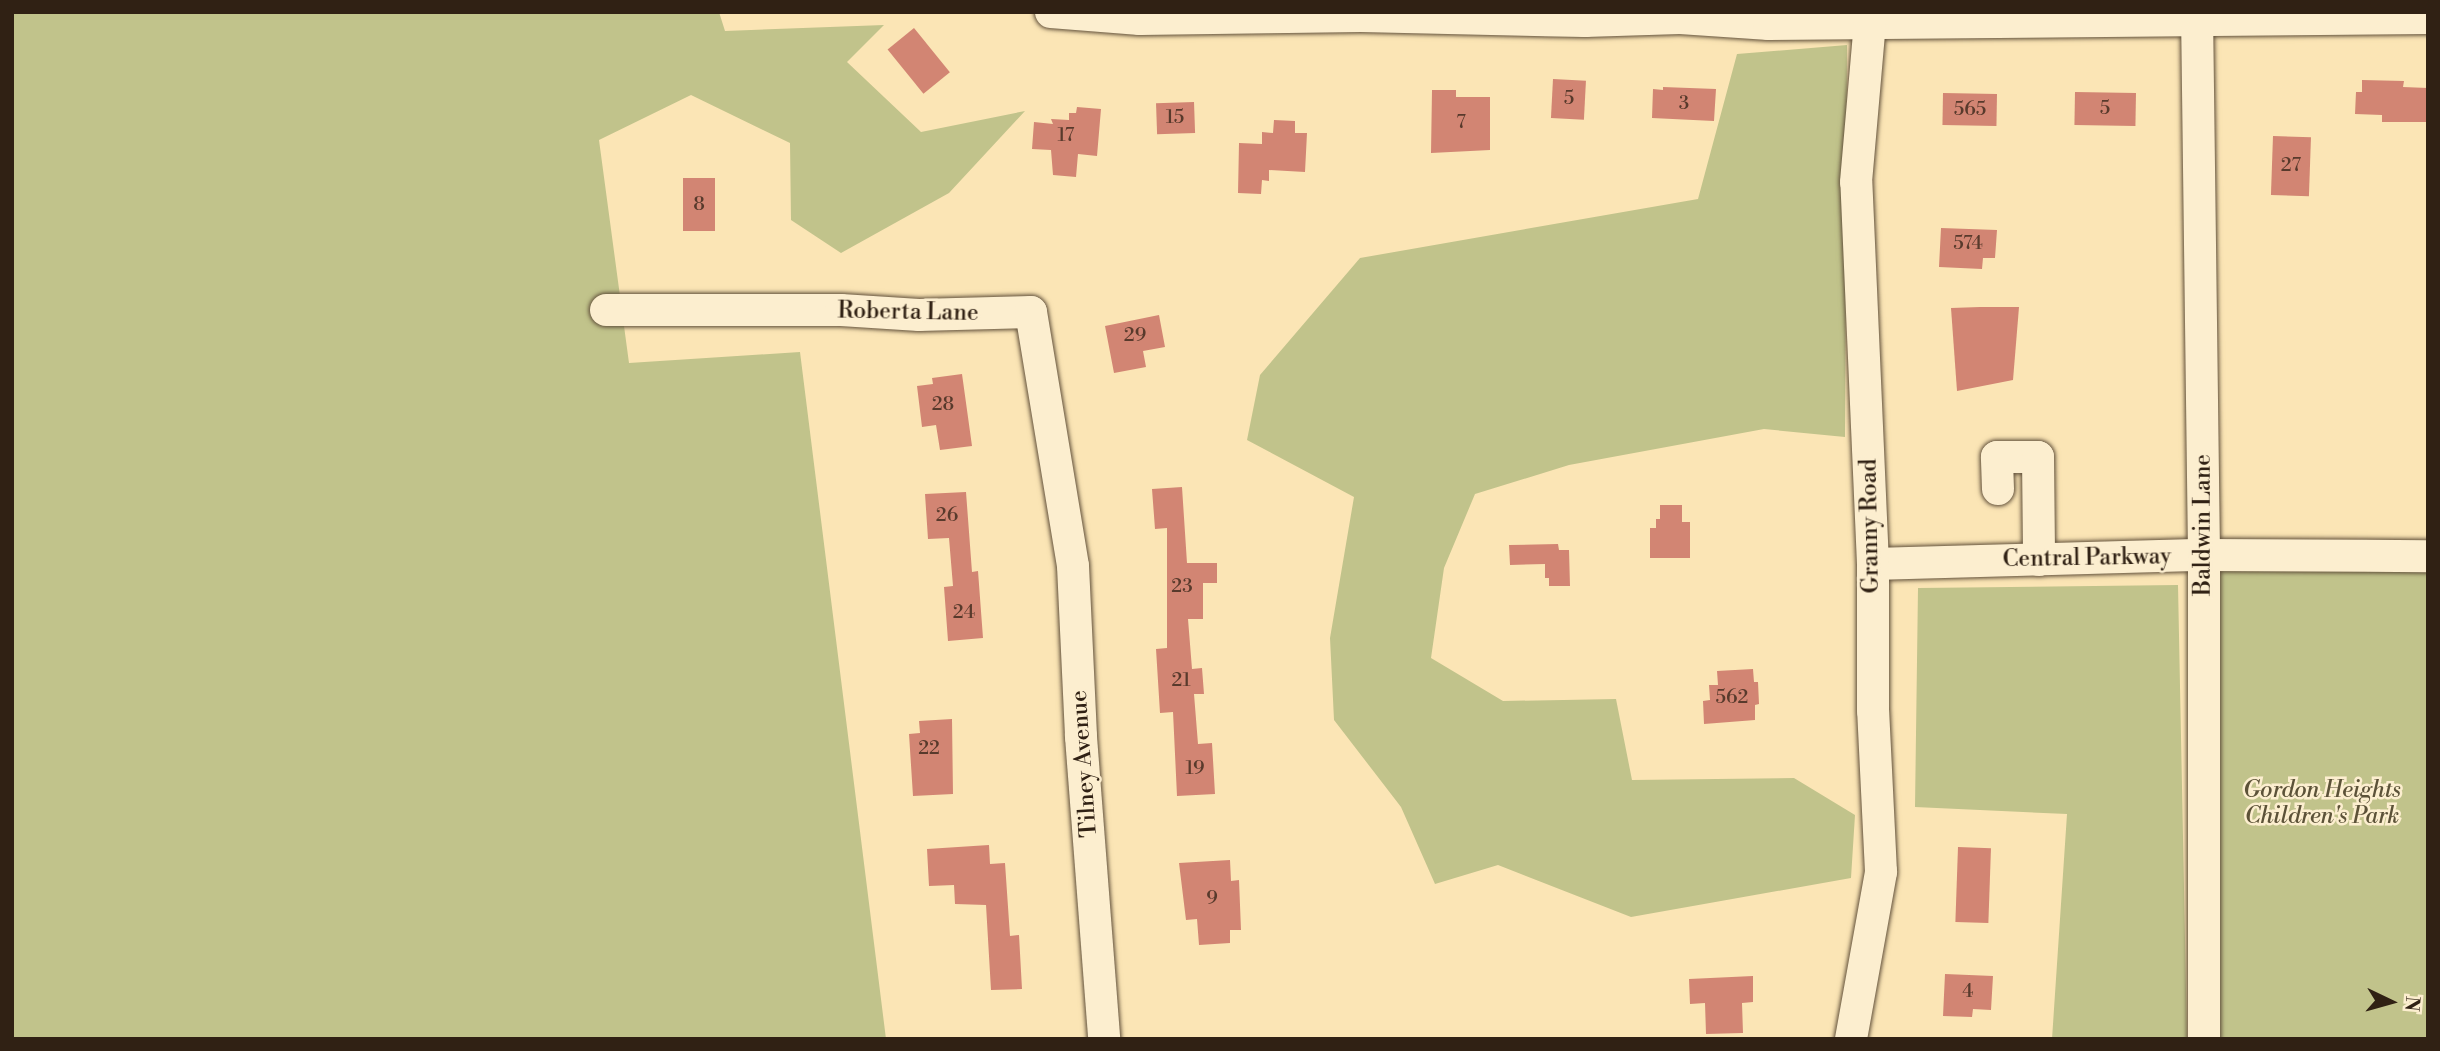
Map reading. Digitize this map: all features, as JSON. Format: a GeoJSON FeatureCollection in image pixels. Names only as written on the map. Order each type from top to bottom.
{"type":"FeatureCollection","features":[{"type":"Feature","properties":{"kind":"street"},"geometry":{"type":"LineString","coordinates":[[1066,14],[1140,19],[1361,16],[1585,21],[1680,18],[1769,24],[1870,18],[2428,18]]}},
{"type":"Feature","properties":{"kind":"street","name":"Baldwin Lane"},"geometry":{"type":"LineString","coordinates":[[2197,16],[2204,555],[2204,1039]]}},
{"type":"Feature","properties":{"kind":"street","name":"Granny Road"},"geometry":{"type":"LineString","coordinates":[[1851,1039],[1881,872],[1873,685],[1873,564],[1856,182],[1870,18]]}},
{"type":"Feature","properties":{"kind":"street","name":"Roberta Lane"},"geometry":{"type":"LineString","coordinates":[[606,310],[841,310],[919,315],[1031,312],[1059,490]]}},
{"type":"Feature","properties":{"kind":"street"},"geometry":{"type":"LineString","coordinates":[[1998,489],[1997,457],[2038,457],[2039,559]]}},
{"type":"Feature","properties":{"kind":"street","name":"Tilney Avenue"},"geometry":{"type":"LineString","coordinates":[[1059,490],[1073,566],[1081,737],[1104,1039]]}},
{"type":"Feature","properties":{"kind":"street","name":"Central Parkway"},"geometry":{"type":"LineString","coordinates":[[1873,564],[2204,555],[2428,556]]}},
{"type":"Feature","properties":{"kind":"green space"},"geometry":{"type":"Polygon","coordinates":[[[12,12],[719,12],[725,31],[884,25],[847,62],[921,132],[1025,111],[949,193],[841,253],[791,220],[790,143],[691,95],[599,140],[629,363],[800,352],[886,1039],[12,1039],[12,12]]]}},
{"type":"Feature","properties":{"kind":"green space"},"geometry":{"type":"Polygon","coordinates":[[[1847,45],[1845,437],[1764,429],[1569,465],[1475,494],[1444,568],[1431,658],[1503,701],[1616,699],[1632,780],[1794,778],[1855,815],[1851,878],[1631,917],[1498,865],[1435,884],[1401,807],[1334,720],[1330,638],[1354,497],[1247,440],[1260,375],[1360,258],[1698,199],[1737,54],[1847,45]]]}},
{"type":"Feature","properties":{"kind":"green space","name":"Gordon Heights Children's Park"},"geometry":{"type":"Polygon","coordinates":[[[2217,568],[2428,568],[2428,1039],[2217,1039],[2217,568]]]}},
{"type":"Feature","properties":{"kind":"green space"},"geometry":{"type":"Polygon","coordinates":[[[2178,585],[2187,1039],[2052,1039],[2067,814],[1915,807],[1918,588],[2178,585]]]}},
{"type":"Feature","properties":{"kind":"building"},"geometry":{"type":"Polygon","coordinates":[[[914,28],[950,72],[923,94],[888,49],[914,28]]]}},
{"type":"Feature","properties":{"kind":"building"},"geometry":{"type":"Polygon","coordinates":[[[1553,79],[1586,81],[1584,120],[1551,118],[1553,79]]]}},
{"type":"Feature","properties":{"kind":"building"},"geometry":{"type":"Polygon","coordinates":[[[2362,80],[2404,81],[2403,87],[2428,88],[2428,122],[2382,122],[2382,115],[2355,114],[2356,92],[2362,92],[2362,80]]]}},
{"type":"Feature","properties":{"kind":"building"},"geometry":{"type":"Polygon","coordinates":[[[1663,87],[1716,89],[1714,121],[1652,118],[1653,89],[1663,90],[1663,87]]]}},
{"type":"Feature","properties":{"kind":"building"},"geometry":{"type":"Polygon","coordinates":[[[1432,90],[1456,90],[1456,97],[1490,97],[1490,150],[1431,153],[1432,90]]]}},
{"type":"Feature","properties":{"kind":"building"},"geometry":{"type":"Polygon","coordinates":[[[2075,92],[2136,93],[2135,126],[2074,125],[2075,92]]]}},
{"type":"Feature","properties":{"kind":"building"},"geometry":{"type":"Polygon","coordinates":[[[1943,93],[1997,94],[1996,126],[1942,125],[1943,93]]]}},
{"type":"Feature","properties":{"kind":"building"},"geometry":{"type":"Polygon","coordinates":[[[1194,102],[1195,133],[1157,134],[1156,103],[1194,102]]]}},
{"type":"Feature","properties":{"kind":"building"},"geometry":{"type":"Polygon","coordinates":[[[1077,107],[1101,109],[1097,156],[1078,154],[1076,177],[1053,175],[1051,150],[1032,149],[1034,122],[1053,124],[1051,119],[1069,120],[1069,113],[1076,113],[1077,107]]]}},
{"type":"Feature","properties":{"kind":"building"},"geometry":{"type":"Polygon","coordinates":[[[1274,120],[1295,121],[1295,133],[1307,133],[1305,172],[1269,170],[1269,181],[1262,180],[1261,194],[1238,193],[1239,143],[1262,144],[1262,132],[1273,133],[1274,120]]]}},
{"type":"Feature","properties":{"kind":"building"},"geometry":{"type":"Polygon","coordinates":[[[2273,136],[2311,137],[2309,196],[2271,195],[2273,136]]]}},
{"type":"Feature","properties":{"kind":"building"},"geometry":{"type":"Polygon","coordinates":[[[683,178],[715,178],[715,231],[683,231],[683,178]]]}},
{"type":"Feature","properties":{"kind":"building"},"geometry":{"type":"Polygon","coordinates":[[[1941,228],[1997,230],[1995,258],[1983,258],[1982,269],[1939,267],[1941,228]]]}},
{"type":"Feature","properties":{"kind":"building"},"geometry":{"type":"Polygon","coordinates":[[[2019,307],[2013,380],[1957,391],[1951,308],[2019,307]]]}},
{"type":"Feature","properties":{"kind":"building"},"geometry":{"type":"Polygon","coordinates":[[[1159,315],[1165,347],[1143,351],[1146,367],[1114,373],[1105,326],[1159,315]]]}},
{"type":"Feature","properties":{"kind":"building"},"geometry":{"type":"Polygon","coordinates":[[[962,374],[972,446],[940,450],[936,425],[922,427],[917,386],[933,384],[932,378],[962,374]]]}},
{"type":"Feature","properties":{"kind":"building"},"geometry":{"type":"Polygon","coordinates":[[[1182,487],[1187,563],[1217,563],[1217,583],[1203,583],[1203,619],[1188,619],[1192,669],[1202,668],[1204,694],[1194,694],[1198,744],[1212,743],[1215,794],[1177,796],[1173,712],[1160,713],[1156,649],[1167,648],[1167,528],[1155,529],[1152,489],[1182,487]]]}},
{"type":"Feature","properties":{"kind":"building"},"geometry":{"type":"Polygon","coordinates":[[[966,492],[972,572],[978,571],[983,638],[948,641],[944,587],[953,586],[949,538],[928,539],[925,494],[966,492]]]}},
{"type":"Feature","properties":{"kind":"building"},"geometry":{"type":"Polygon","coordinates":[[[1660,505],[1682,505],[1682,522],[1690,522],[1690,558],[1650,558],[1650,528],[1656,528],[1656,519],[1660,519],[1660,505]]]}},
{"type":"Feature","properties":{"kind":"building"},"geometry":{"type":"Polygon","coordinates":[[[1558,544],[1559,550],[1569,550],[1570,586],[1549,586],[1549,578],[1545,578],[1545,564],[1510,565],[1509,545],[1558,544]]]}},
{"type":"Feature","properties":{"kind":"building"},"geometry":{"type":"Polygon","coordinates":[[[1753,669],[1754,682],[1758,682],[1759,704],[1755,705],[1755,720],[1704,724],[1703,701],[1710,700],[1709,685],[1718,685],[1717,671],[1753,669]]]}},
{"type":"Feature","properties":{"kind":"building"},"geometry":{"type":"Polygon","coordinates":[[[952,719],[953,794],[913,796],[909,734],[920,733],[919,721],[952,719]]]}},
{"type":"Feature","properties":{"kind":"building"},"geometry":{"type":"Polygon","coordinates":[[[989,845],[990,864],[1005,863],[1010,936],[1019,935],[1022,989],[991,990],[986,905],[955,904],[954,885],[929,886],[927,849],[989,845]]]}},
{"type":"Feature","properties":{"kind":"building"},"geometry":{"type":"Polygon","coordinates":[[[1958,847],[1991,848],[1988,923],[1955,922],[1958,847]]]}},
{"type":"Feature","properties":{"kind":"building"},"geometry":{"type":"Polygon","coordinates":[[[1230,860],[1231,881],[1239,880],[1241,930],[1230,930],[1230,943],[1199,945],[1197,919],[1186,920],[1179,863],[1230,860]]]}},
{"type":"Feature","properties":{"kind":"building"},"geometry":{"type":"Polygon","coordinates":[[[1945,974],[1993,976],[1991,1010],[1973,1009],[1972,1017],[1943,1016],[1945,974]]]}},
{"type":"Feature","properties":{"kind":"building"},"geometry":{"type":"Polygon","coordinates":[[[1753,976],[1753,1002],[1742,1003],[1743,1033],[1706,1034],[1705,1003],[1690,1004],[1689,979],[1753,976]]]}}]}
